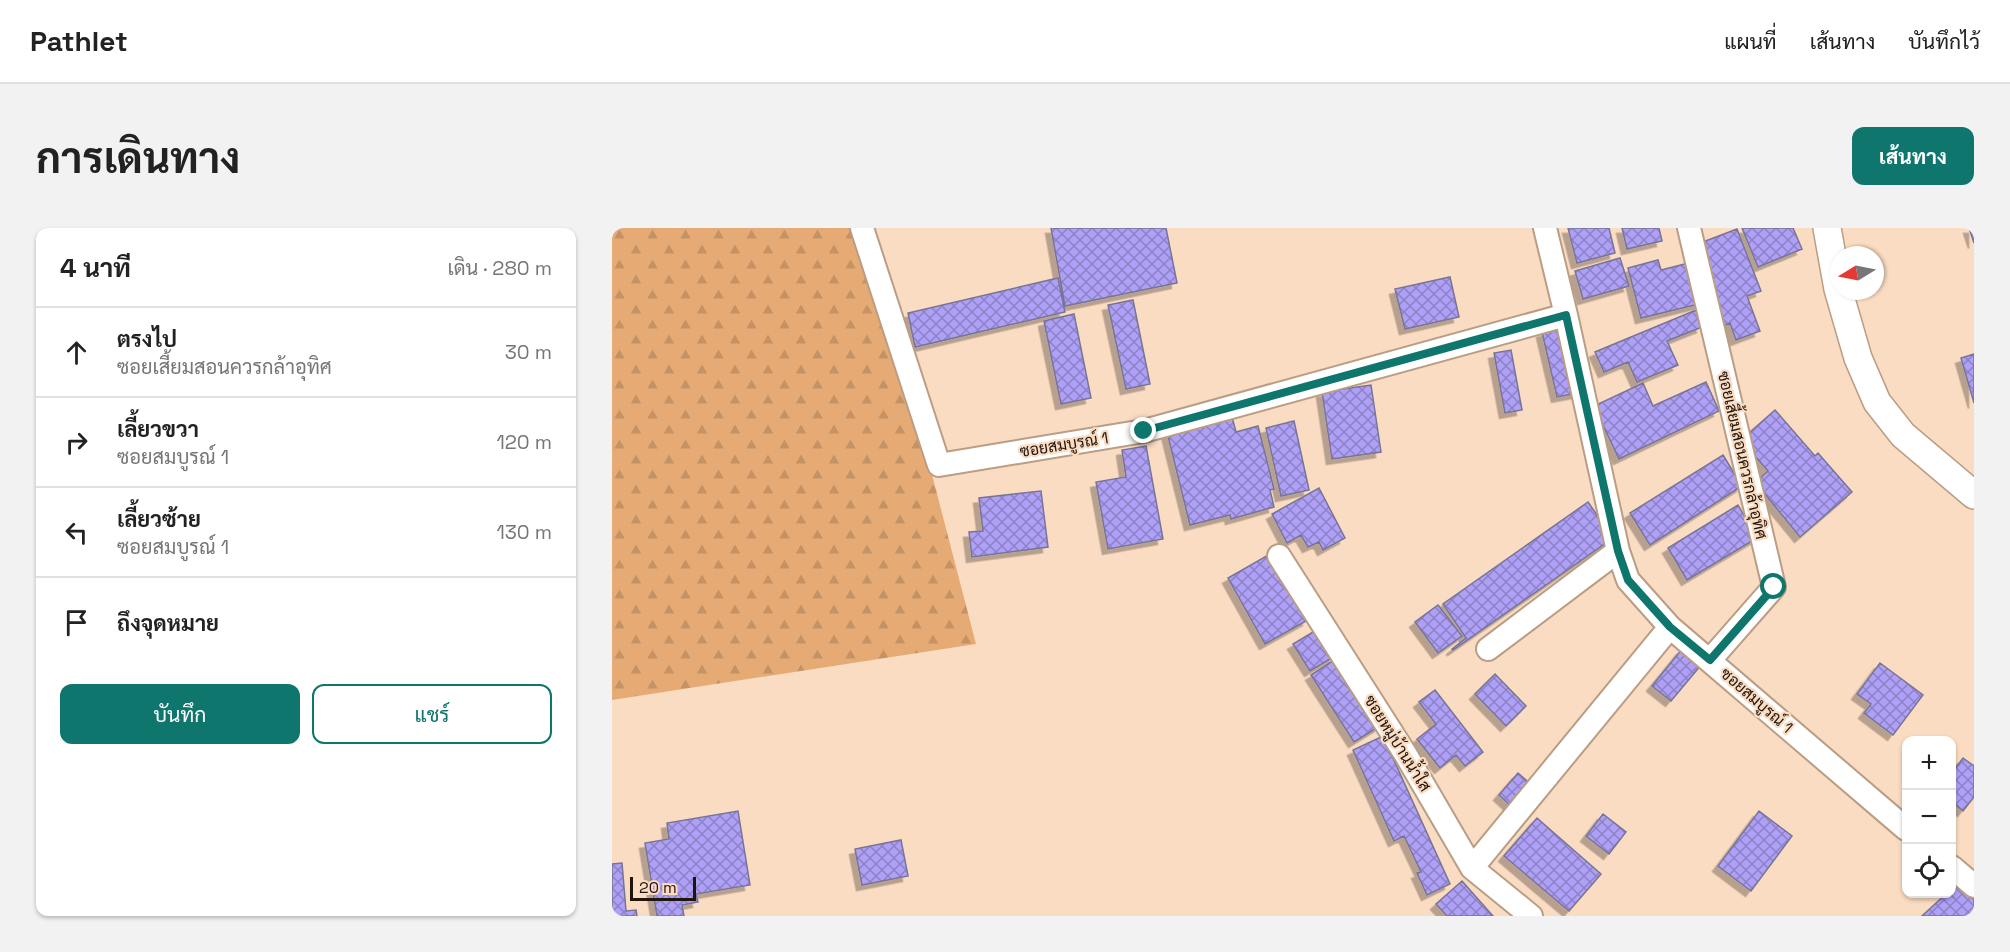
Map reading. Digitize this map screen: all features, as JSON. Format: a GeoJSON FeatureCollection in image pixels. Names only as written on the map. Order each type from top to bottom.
{"type":"FeatureCollection","features":[{"type":"Feature","properties":{"kind":"street","name":"ซอยสมบูรณ์ 1"},"geometry":{"type":"LineString","coordinates":[[862,228],[939,465],[1144,431],[1566,315]]}},
{"type":"Feature","properties":{"kind":"street","name":"ซอยสมบูรณ์ 1"},"geometry":{"type":"LineString","coordinates":[[1545,228],[1618,551],[1628,580],[1670,627],[1902,826]]}},
{"type":"Feature","properties":{"kind":"street","name":"ซอยเสี้ยมสอนควรกล้าอุทิศ"},"geometry":{"type":"LineString","coordinates":[[1689,228],[1774,587],[1710,660]]}},
{"type":"Feature","properties":{"kind":"street"},"geometry":{"type":"LineString","coordinates":[[1827,228],[1838,289],[1854,346],[1877,402],[1903,435],[1974,495]]}},
{"type":"Feature","properties":{"kind":"street"},"geometry":{"type":"LineString","coordinates":[[1488,649],[1618,551]]}},
{"type":"Feature","properties":{"kind":"street","name":"ซอยหมู่บ้านน้ำใส"},"geometry":{"type":"LineString","coordinates":[[1279,556],[1407,755],[1472,868],[1531,916]]}},
{"type":"Feature","properties":{"kind":"street"},"geometry":{"type":"LineString","coordinates":[[1472,868],[1670,627]]}},
{"type":"Feature","properties":{"kind":"street"},"geometry":{"type":"LineString","coordinates":[[1956,870],[1974,886]]}},
{"type":"Feature","properties":{"kind":"green space"},"geometry":{"type":"Polygon","coordinates":[[[612,228],[868,228],[976,644],[612,700],[612,228]]]}},
{"type":"Feature","properties":{"kind":"building"},"geometry":{"type":"Polygon","coordinates":[[[1051,228],[1166,228],[1177,283],[1065,306],[1051,228]]]}},
{"type":"Feature","properties":{"kind":"building"},"geometry":{"type":"Polygon","coordinates":[[[1568,228],[1609,228],[1615,253],[1577,263],[1568,228]]]}},
{"type":"Feature","properties":{"kind":"building"},"geometry":{"type":"Polygon","coordinates":[[[1622,228],[1659,228],[1662,241],[1627,249],[1622,228]]]}},
{"type":"Feature","properties":{"kind":"building"},"geometry":{"type":"Polygon","coordinates":[[[1742,228],[1793,228],[1802,249],[1758,267],[1742,228]]]}},
{"type":"Feature","properties":{"kind":"building"},"geometry":{"type":"Polygon","coordinates":[[[1969,228],[1974,228],[1974,243],[1969,228]]]}},
{"type":"Feature","properties":{"kind":"building"},"geometry":{"type":"Polygon","coordinates":[[[1737,229],[1761,291],[1747,296],[1760,331],[1736,340],[1730,323],[1721,327],[1695,245],[1737,229]]]}},
{"type":"Feature","properties":{"kind":"building"},"geometry":{"type":"Polygon","coordinates":[[[1620,258],[1629,286],[1583,299],[1575,271],[1620,258]]]}},
{"type":"Feature","properties":{"kind":"building"},"geometry":{"type":"Polygon","coordinates":[[[1658,260],[1661,270],[1693,262],[1703,303],[1641,318],[1628,268],[1658,260]]]}},
{"type":"Feature","properties":{"kind":"building"},"geometry":{"type":"Polygon","coordinates":[[[1450,277],[1459,317],[1405,329],[1395,289],[1450,277]]]}},
{"type":"Feature","properties":{"kind":"building"},"geometry":{"type":"Polygon","coordinates":[[[1058,278],[1065,312],[915,347],[908,313],[1058,278]]]}},
{"type":"Feature","properties":{"kind":"building"},"geometry":{"type":"Polygon","coordinates":[[[1133,300],[1150,384],[1126,389],[1108,305],[1133,300]]]}},
{"type":"Feature","properties":{"kind":"building"},"geometry":{"type":"Polygon","coordinates":[[[1696,310],[1702,327],[1667,341],[1678,365],[1637,382],[1628,362],[1604,372],[1595,352],[1696,310]]]}},
{"type":"Feature","properties":{"kind":"building"},"geometry":{"type":"Polygon","coordinates":[[[1074,314],[1091,398],[1061,404],[1044,321],[1074,314]]]}},
{"type":"Feature","properties":{"kind":"building"},"geometry":{"type":"Polygon","coordinates":[[[1563,327],[1578,393],[1557,397],[1542,332],[1563,327]]]}},
{"type":"Feature","properties":{"kind":"building"},"geometry":{"type":"Polygon","coordinates":[[[1511,350],[1522,410],[1505,413],[1494,353],[1511,350]]]}},
{"type":"Feature","properties":{"kind":"building"},"geometry":{"type":"Polygon","coordinates":[[[1974,354],[1974,403],[1961,358],[1974,354]]]}},
{"type":"Feature","properties":{"kind":"building"},"geometry":{"type":"Polygon","coordinates":[[[1706,382],[1719,411],[1619,459],[1594,406],[1643,383],[1653,406],[1706,382]]]}},
{"type":"Feature","properties":{"kind":"building"},"geometry":{"type":"Polygon","coordinates":[[[1371,385],[1381,452],[1332,459],[1322,392],[1371,385]]]}},
{"type":"Feature","properties":{"kind":"building"},"geometry":{"type":"Polygon","coordinates":[[[1775,410],[1815,456],[1818,453],[1852,492],[1800,537],[1755,482],[1768,471],[1741,440],[1775,410]]]}},
{"type":"Feature","properties":{"kind":"building"},"geometry":{"type":"Polygon","coordinates":[[[1232,417],[1236,432],[1258,426],[1274,489],[1270,490],[1274,507],[1231,519],[1230,515],[1190,525],[1167,432],[1232,417]]]}},
{"type":"Feature","properties":{"kind":"building"},"geometry":{"type":"Polygon","coordinates":[[[1294,421],[1309,490],[1281,496],[1266,428],[1294,421]]]}},
{"type":"Feature","properties":{"kind":"building"},"geometry":{"type":"Polygon","coordinates":[[[1146,446],[1163,539],[1108,549],[1096,482],[1126,477],[1122,450],[1146,446]]]}},
{"type":"Feature","properties":{"kind":"building"},"geometry":{"type":"Polygon","coordinates":[[[1723,455],[1742,486],[1650,545],[1630,513],[1723,455]]]}},
{"type":"Feature","properties":{"kind":"building"},"geometry":{"type":"Polygon","coordinates":[[[1319,488],[1345,538],[1323,550],[1319,542],[1308,547],[1301,535],[1287,543],[1272,514],[1319,488]]]}},
{"type":"Feature","properties":{"kind":"building"},"geometry":{"type":"Polygon","coordinates":[[[1041,491],[1048,547],[972,557],[969,532],[983,531],[979,498],[1041,491]]]}},
{"type":"Feature","properties":{"kind":"building"},"geometry":{"type":"Polygon","coordinates":[[[1588,502],[1613,538],[1453,650],[1466,638],[1443,604],[1588,502]]]}},
{"type":"Feature","properties":{"kind":"building"},"geometry":{"type":"Polygon","coordinates":[[[1738,505],[1757,538],[1687,580],[1668,548],[1738,505]]]}},
{"type":"Feature","properties":{"kind":"building"},"geometry":{"type":"Polygon","coordinates":[[[1270,554],[1308,620],[1265,644],[1228,578],[1270,554]]]}},
{"type":"Feature","properties":{"kind":"building"},"geometry":{"type":"Polygon","coordinates":[[[1438,605],[1462,636],[1438,653],[1415,622],[1438,605]]]}},
{"type":"Feature","properties":{"kind":"building"},"geometry":{"type":"Polygon","coordinates":[[[1318,629],[1335,656],[1310,671],[1293,644],[1318,629]]]}},
{"type":"Feature","properties":{"kind":"building"},"geometry":{"type":"Polygon","coordinates":[[[1682,649],[1701,665],[1671,701],[1652,686],[1682,649]]]}},
{"type":"Feature","properties":{"kind":"building"},"geometry":{"type":"Polygon","coordinates":[[[1337,658],[1380,726],[1354,742],[1311,675],[1337,658]]]}},
{"type":"Feature","properties":{"kind":"building"},"geometry":{"type":"Polygon","coordinates":[[[1880,663],[1923,695],[1893,735],[1864,713],[1871,704],[1857,694],[1880,663]]]}},
{"type":"Feature","properties":{"kind":"building"},"geometry":{"type":"Polygon","coordinates":[[[1495,674],[1526,706],[1506,726],[1475,694],[1495,674]]]}},
{"type":"Feature","properties":{"kind":"building"},"geometry":{"type":"Polygon","coordinates":[[[1435,690],[1483,752],[1465,766],[1456,755],[1440,768],[1417,739],[1436,724],[1419,702],[1435,690]]]}},
{"type":"Feature","properties":{"kind":"building"},"geometry":{"type":"Polygon","coordinates":[[[1383,736],[1450,884],[1427,895],[1417,873],[1421,872],[1404,836],[1394,841],[1353,750],[1383,736]]]}},
{"type":"Feature","properties":{"kind":"building"},"geometry":{"type":"Polygon","coordinates":[[[1963,758],[1974,766],[1974,797],[1963,811],[1956,805],[1956,768],[1963,758]]]}},
{"type":"Feature","properties":{"kind":"building"},"geometry":{"type":"Polygon","coordinates":[[[1518,773],[1533,786],[1514,809],[1499,795],[1518,773]]]}},
{"type":"Feature","properties":{"kind":"building"},"geometry":{"type":"Polygon","coordinates":[[[738,811],[750,885],[696,894],[698,902],[682,905],[684,916],[657,916],[645,843],[669,839],[667,823],[738,811]]]}},
{"type":"Feature","properties":{"kind":"building"},"geometry":{"type":"Polygon","coordinates":[[[1759,811],[1792,836],[1751,891],[1718,866],[1759,811]]]}},
{"type":"Feature","properties":{"kind":"building"},"geometry":{"type":"Polygon","coordinates":[[[1603,814],[1626,832],[1609,854],[1586,836],[1603,814]]]}},
{"type":"Feature","properties":{"kind":"building"},"geometry":{"type":"Polygon","coordinates":[[[1537,818],[1601,874],[1569,911],[1504,856],[1537,818]]]}},
{"type":"Feature","properties":{"kind":"building"},"geometry":{"type":"Polygon","coordinates":[[[901,840],[908,876],[862,885],[855,849],[901,840]]]}},
{"type":"Feature","properties":{"kind":"building"},"geometry":{"type":"Polygon","coordinates":[[[622,863],[626,911],[636,910],[637,916],[612,916],[612,864],[622,863]]]}},
{"type":"Feature","properties":{"kind":"building"},"geometry":{"type":"Polygon","coordinates":[[[1462,881],[1493,916],[1447,916],[1436,904],[1462,881]]]}},
{"type":"Feature","properties":{"kind":"building"},"geometry":{"type":"Polygon","coordinates":[[[1958,883],[1974,900],[1974,916],[1922,916],[1942,898],[1956,898],[1958,883]]]}},
{"type":"Feature","properties":{"kind":"route"},"geometry":{"type":"LineString","coordinates":[[1144,431],[1566,315],[1618,551],[1628,580],[1670,627],[1710,660],[1774,587]]}}]}
